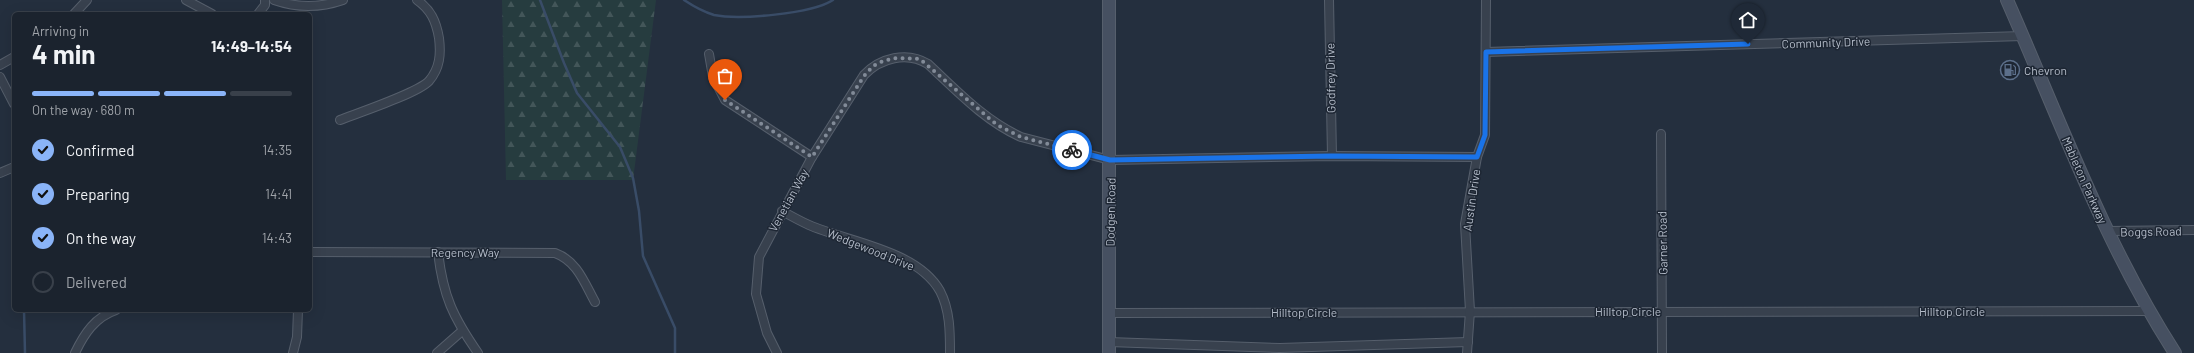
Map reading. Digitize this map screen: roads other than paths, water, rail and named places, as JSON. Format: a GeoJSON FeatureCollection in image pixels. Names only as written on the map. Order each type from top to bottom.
{"type":"FeatureCollection","features":[{"type":"Feature","properties":{"kind":"main road","name":"Dodgen Road"},"geometry":{"type":"LineString","coordinates":[[1109,0],[1109,347]]}},
{"type":"Feature","properties":{"kind":"main road","name":"Mableton Parkway"},"geometry":{"type":"LineString","coordinates":[[2007,0],[2084,180],[2108,232],[2148,311],[2176,353]]}},
{"type":"Feature","properties":{"kind":"street"},"geometry":{"type":"LineString","coordinates":[[76,12],[88,0]]}},
{"type":"Feature","properties":{"kind":"street"},"geometry":{"type":"LineString","coordinates":[[186,0],[208,12]]}},
{"type":"Feature","properties":{"kind":"street"},"geometry":{"type":"LineString","coordinates":[[259,12],[264,5],[265,0]]}},
{"type":"Feature","properties":{"kind":"street"},"geometry":{"type":"LineString","coordinates":[[274,0],[287,4],[309,6],[327,6],[344,0]]}},
{"type":"Feature","properties":{"kind":"street"},"geometry":{"type":"LineString","coordinates":[[340,120],[388,102],[423,85],[436,69],[440,52],[437,24],[427,7],[417,0]]}},
{"type":"Feature","properties":{"kind":"street","name":"Godfrey Drive"},"geometry":{"type":"LineString","coordinates":[[1329,0],[1332,156]]}},
{"type":"Feature","properties":{"kind":"street","name":"Austin Drive"},"geometry":{"type":"LineString","coordinates":[[1467,353],[1470,311],[1466,224],[1477,157],[1485,135],[1486,0]]}},
{"type":"Feature","properties":{"kind":"street","name":"Community Drive"},"geometry":{"type":"LineString","coordinates":[[1486,52],[2023,36]]}},
{"type":"Feature","properties":{"kind":"street"},"geometry":{"type":"LineString","coordinates":[[709,54],[713,77],[725,100],[812,157]]}},
{"type":"Feature","properties":{"kind":"street"},"geometry":{"type":"LineString","coordinates":[[0,65],[12,58]]}},
{"type":"Feature","properties":{"kind":"street","name":"Venetian Way"},"geometry":{"type":"LineString","coordinates":[[778,353],[767,333],[756,294],[759,256],[812,157],[864,76],[873,66],[883,61],[896,58],[920,59],[928,64],[984,116],[1009,132],[1021,137],[1110,160],[1332,156],[1477,157]]}},
{"type":"Feature","properties":{"kind":"street"},"geometry":{"type":"LineString","coordinates":[[0,77],[12,100]]}},
{"type":"Feature","properties":{"kind":"street","name":"Garner Road"},"geometry":{"type":"LineString","coordinates":[[1661,134],[1662,353]]}},
{"type":"Feature","properties":{"kind":"street"},"geometry":{"type":"LineString","coordinates":[[0,173],[12,168]]}},
{"type":"Feature","properties":{"kind":"street","name":"Wedgewood Drive"},"geometry":{"type":"LineString","coordinates":[[782,211],[810,226],[850,238],[900,258],[918,267],[930,278],[940,291],[948,312],[950,353]]}},
{"type":"Feature","properties":{"kind":"street","name":"Boggs Road"},"geometry":{"type":"LineString","coordinates":[[2108,232],[2194,230]]}},
{"type":"Feature","properties":{"kind":"street","name":"Regency Way"},"geometry":{"type":"LineString","coordinates":[[312,252],[555,253],[567,257],[576,268],[595,302]]}},
{"type":"Feature","properties":{"kind":"street"},"geometry":{"type":"LineString","coordinates":[[438,252],[444,292],[462,331],[478,353]]}},
{"type":"Feature","properties":{"kind":"street","name":"Hilltop Circle"},"geometry":{"type":"LineString","coordinates":[[1108,313],[1470,311],[2148,311]]}},
{"type":"Feature","properties":{"kind":"street"},"geometry":{"type":"LineString","coordinates":[[75,353],[88,331],[99,319],[112,312]]}},
{"type":"Feature","properties":{"kind":"street"},"geometry":{"type":"LineString","coordinates":[[293,353],[297,337],[298,312]]}},
{"type":"Feature","properties":{"kind":"street"},"geometry":{"type":"LineString","coordinates":[[437,353],[462,331]]}},
{"type":"Feature","properties":{"kind":"street"},"geometry":{"type":"LineString","coordinates":[[1109,347],[1280,348],[1468,342]]}},
{"type":"Feature","properties":{"kind":"waterway"},"geometry":{"type":"LineString","coordinates":[[540,0],[577,93],[620,147],[633,178],[639,211],[643,256],[675,328],[675,353]]}},
{"type":"Feature","properties":{"kind":"waterway"},"geometry":{"type":"LineString","coordinates":[[684,0],[699,9],[714,15],[740,17],[775,15],[793,12],[823,5],[833,0]]}},
{"type":"Feature","properties":{"kind":"waterway"},"geometry":{"type":"LineString","coordinates":[[24,312],[25,353]]}},
{"type":"Feature","properties":{"kind":"place","name":"Chevron"},"geometry":{"type":"Point","coordinates":[2010,70]}}]}
